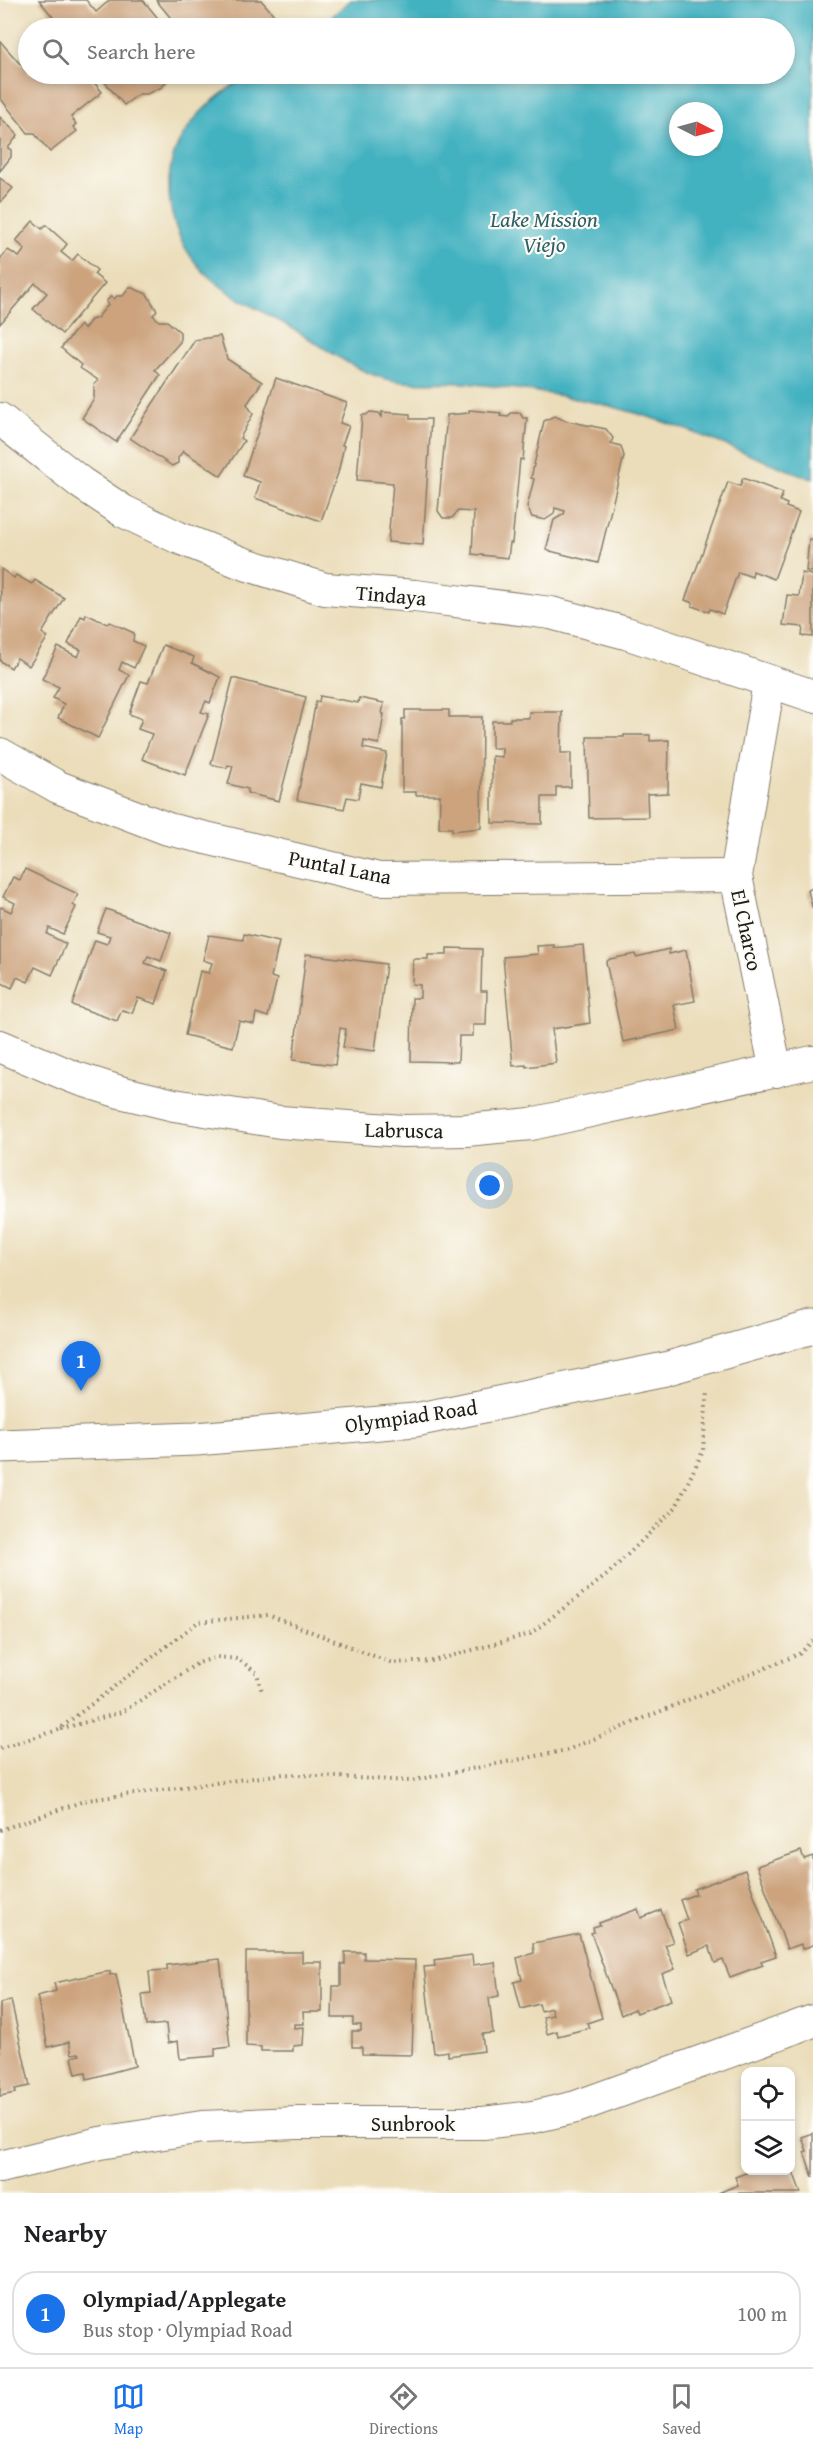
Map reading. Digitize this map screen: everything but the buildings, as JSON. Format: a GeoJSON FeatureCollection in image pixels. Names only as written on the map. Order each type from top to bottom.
{"type":"FeatureCollection","features":[{"type":"Feature","properties":{"kind":"main road","name":"Olympiad Road"},"geometry":{"type":"LineString","coordinates":[[0,1446],[196,1439],[415,1420],[665,1369],[813,1327]]}},
{"type":"Feature","properties":{"kind":"street","name":"Tindaya"},"geometry":{"type":"LineString","coordinates":[[0,419],[81,483],[123,511],[177,537],[242,563],[325,589],[427,597],[551,614],[627,633],[769,683],[813,696]]}},
{"type":"Feature","properties":{"kind":"street","name":"El Charco"},"geometry":{"type":"LineString","coordinates":[[769,683],[736,876],[776,1071]]}},
{"type":"Feature","properties":{"kind":"street","name":"Puntal Lana"},"geometry":{"type":"LineString","coordinates":[[0,754],[58,787],[168,829],[379,879],[736,876]]}},
{"type":"Feature","properties":{"kind":"street","name":"Labrusca"},"geometry":{"type":"LineString","coordinates":[[0,1046],[72,1077],[174,1105],[280,1122],[403,1131],[466,1130],[531,1124],[813,1062]]}},
{"type":"Feature","properties":{"kind":"street","name":"Sunbrook"},"geometry":{"type":"LineString","coordinates":[[0,2167],[100,2143],[202,2127],[297,2123],[483,2123],[533,2117],[576,2107],[813,2021]]}},
{"type":"Feature","properties":{"kind":"path"},"geometry":{"type":"LineString","coordinates":[[58,1730],[198,1622],[268,1615],[392,1663],[433,1661],[530,1634],[607,1575],[676,1507],[704,1451],[709,1356]]}},
{"type":"Feature","properties":{"kind":"path"},"geometry":{"type":"LineString","coordinates":[[0,1830],[98,1798],[283,1774],[410,1781],[567,1750],[799,1654],[813,1641]]}},
{"type":"Feature","properties":{"kind":"path"},"geometry":{"type":"LineString","coordinates":[[0,1748],[122,1712],[198,1663],[217,1657],[238,1659],[257,1673],[262,1692]]}},
{"type":"Feature","properties":{"kind":"water","name":"Lake Mission Viejo"},"geometry":{"type":"Polygon","coordinates":[[[351,0],[813,0],[813,479],[667,423],[598,403],[541,392],[484,385],[403,382],[383,378],[348,363],[246,303],[213,281],[192,258],[182,241],[170,204],[171,166],[177,148],[192,122],[207,106],[236,84],[795,84],[795,18],[330,18],[351,0]]]}},
{"type":"Feature","properties":{"kind":"place","name":"Olympiad/Applegate"},"geometry":{"type":"Point","coordinates":[81,1391]}}]}
